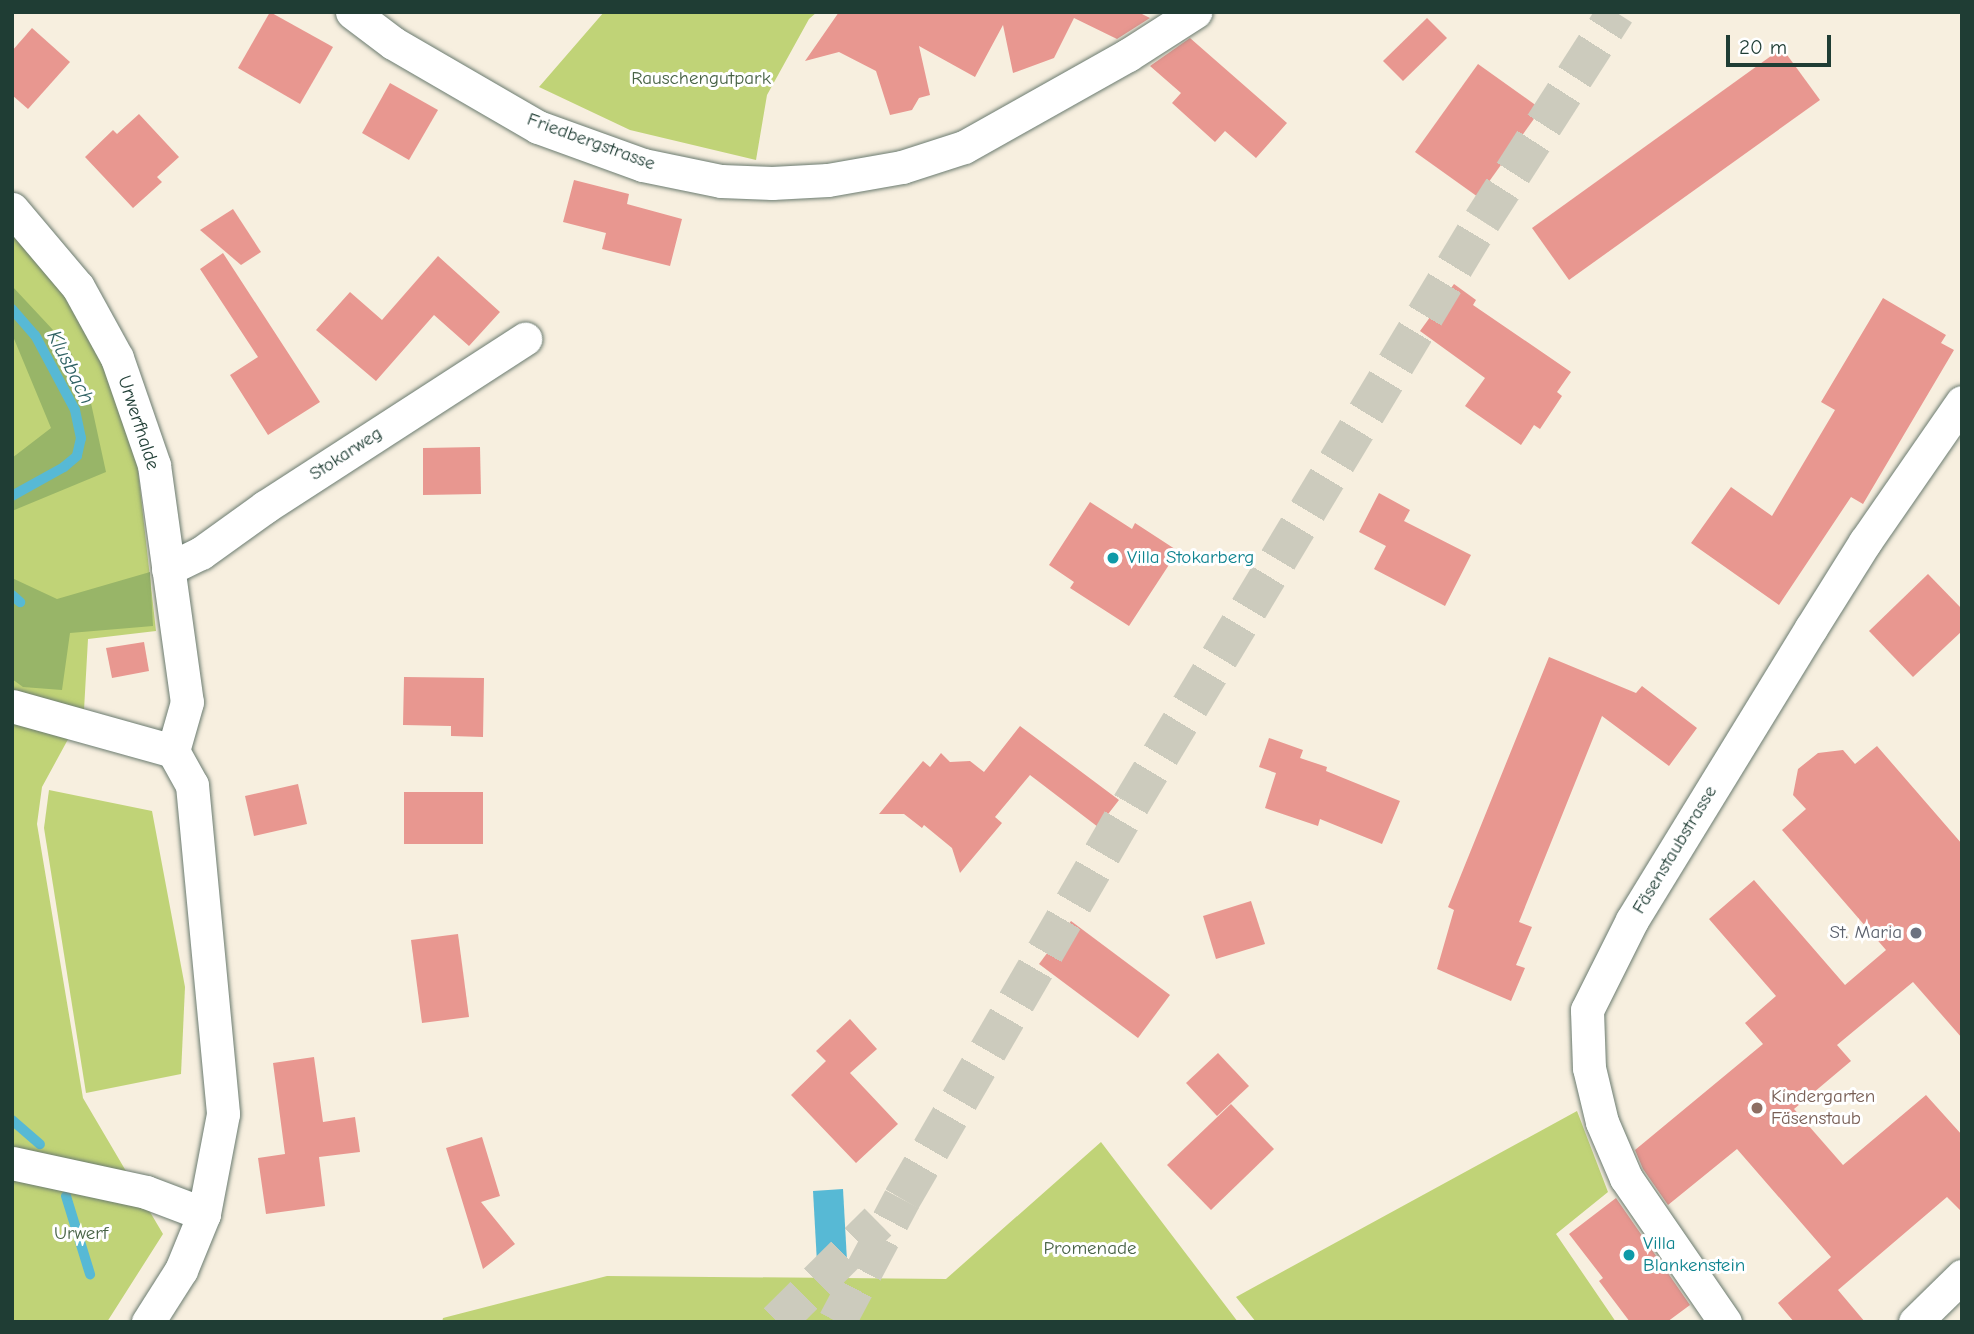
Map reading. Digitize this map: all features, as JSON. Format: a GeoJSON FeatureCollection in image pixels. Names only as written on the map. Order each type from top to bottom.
{"type":"FeatureCollection","features":[{"type":"Feature","properties":{"kind":"street","name":"Friedbergstrasse"},"geometry":{"type":"LineString","coordinates":[[352,12],[393,43],[538,127],[643,165],[721,181],[772,184],[828,180],[902,167],[964,147],[1128,55],[1195,12]]}},
{"type":"Feature","properties":{"kind":"street","name":"Urwerfhalde"},"geometry":{"type":"LineString","coordinates":[[12,209],[78,287],[117,358],[154,465],[187,702],[173,751]]}},
{"type":"Feature","properties":{"kind":"street","name":"Stokarweg"},"geometry":{"type":"LineString","coordinates":[[168,569],[201,553],[264,507],[525,339]]}},
{"type":"Feature","properties":{"kind":"street","name":"Fäsenstaubstrasse"},"geometry":{"type":"LineString","coordinates":[[1725,1322],[1626,1178],[1602,1122],[1589,1068],[1587,1010],[1632,920],[1811,628],[1865,542],[1962,402]]}},
{"type":"Feature","properties":{"kind":"street"},"geometry":{"type":"LineString","coordinates":[[12,706],[173,751],[192,785],[223,1114],[204,1214],[181,1270],[148,1322]]}},
{"type":"Feature","properties":{"kind":"street"},"geometry":{"type":"LineString","coordinates":[[12,1163],[146,1192],[204,1214]]}},
{"type":"Feature","properties":{"kind":"street"},"geometry":{"type":"LineString","coordinates":[[1914,1322],[1962,1276]]}},
{"type":"Feature","properties":{"kind":"green space","name":"Rauschengutpark"},"geometry":{"type":"Polygon","coordinates":[[[604,12],[817,12],[809,19],[767,95],[756,160],[630,130],[539,87],[604,12]]]}},
{"type":"Feature","properties":{"kind":"green space","name":"Urwerf"},"geometry":{"type":"Polygon","coordinates":[[[12,227],[41,255],[104,361],[137,461],[156,631],[88,639],[84,710],[42,787],[37,824],[83,1098],[163,1234],[107,1322],[12,1322],[12,227]]]}},
{"type":"Feature","properties":{"kind":"green space"},"geometry":{"type":"Polygon","coordinates":[[[12,286],[68,346],[89,394],[106,472],[12,511],[12,458],[51,428],[12,334],[12,286]]]}},
{"type":"Feature","properties":{"kind":"green space"},"geometry":{"type":"Polygon","coordinates":[[[150,572],[153,626],[70,633],[62,690],[23,687],[12,679],[12,578],[57,599],[150,572]]]}},
{"type":"Feature","properties":{"kind":"green space"},"geometry":{"type":"Polygon","coordinates":[[[49,790],[152,811],[185,987],[181,1074],[86,1093],[44,828],[49,790]]]}},
{"type":"Feature","properties":{"kind":"green space"},"geometry":{"type":"Polygon","coordinates":[[[1577,1111],[1608,1192],[1556,1234],[1616,1322],[1256,1322],[1236,1297],[1577,1111]]]}},
{"type":"Feature","properties":{"kind":"green space","name":"Promenade"},"geometry":{"type":"Polygon","coordinates":[[[1101,1142],[1238,1322],[442,1322],[443,1318],[607,1276],[946,1279],[1101,1142]]]}},
{"type":"Feature","properties":{"kind":"water"},"geometry":{"type":"Polygon","coordinates":[[[843,1189],[847,1261],[817,1263],[813,1191],[843,1189]]]}},
{"type":"Feature","properties":{"kind":"building"},"geometry":{"type":"Polygon","coordinates":[[[270,12],[333,47],[300,104],[238,68],[270,12]]]}},
{"type":"Feature","properties":{"kind":"building"},"geometry":{"type":"Polygon","coordinates":[[[839,12],[1138,12],[1150,18],[1117,39],[1074,18],[1054,58],[1013,73],[1003,25],[975,77],[919,46],[930,95],[919,98],[912,110],[890,115],[876,71],[839,52],[805,61],[839,12]]]}},
{"type":"Feature","properties":{"kind":"building"},"geometry":{"type":"Polygon","coordinates":[[[1427,18],[1447,38],[1403,81],[1383,61],[1427,18]]]}},
{"type":"Feature","properties":{"kind":"building"},"geometry":{"type":"Polygon","coordinates":[[[32,28],[70,62],[28,109],[12,95],[12,51],[32,28]]]}},
{"type":"Feature","properties":{"kind":"building"},"geometry":{"type":"Polygon","coordinates":[[[1190,38],[1287,123],[1256,158],[1225,131],[1215,142],[1172,103],[1181,93],[1150,66],[1190,38]]]}},
{"type":"Feature","properties":{"kind":"building"},"geometry":{"type":"Polygon","coordinates":[[[1782,48],[1820,100],[1569,280],[1532,228],[1782,48]]]}},
{"type":"Feature","properties":{"kind":"building"},"geometry":{"type":"Polygon","coordinates":[[[1478,64],[1541,109],[1478,197],[1415,152],[1478,64]]]}},
{"type":"Feature","properties":{"kind":"building"},"geometry":{"type":"Polygon","coordinates":[[[390,83],[438,110],[409,160],[362,133],[390,83]]]}},
{"type":"Feature","properties":{"kind":"building"},"geometry":{"type":"Polygon","coordinates":[[[139,114],[179,157],[157,177],[162,182],[133,208],[85,157],[113,130],[117,134],[139,114]]]}},
{"type":"Feature","properties":{"kind":"building"},"geometry":{"type":"Polygon","coordinates":[[[574,180],[629,194],[627,204],[682,219],[670,266],[602,249],[606,233],[563,222],[574,180]]]}},
{"type":"Feature","properties":{"kind":"building"},"geometry":{"type":"Polygon","coordinates":[[[233,209],[261,252],[241,265],[200,230],[233,209]]]}},
{"type":"Feature","properties":{"kind":"building"},"geometry":{"type":"Polygon","coordinates":[[[223,253],[320,402],[268,435],[230,375],[258,357],[200,269],[223,253]]]}},
{"type":"Feature","properties":{"kind":"building"},"geometry":{"type":"Polygon","coordinates":[[[438,256],[500,312],[469,346],[434,315],[376,381],[316,330],[350,292],[382,320],[438,256]]]}},
{"type":"Feature","properties":{"kind":"building"},"geometry":{"type":"Polygon","coordinates":[[[1454,284],[1476,300],[1473,305],[1571,372],[1557,392],[1562,396],[1540,429],[1534,425],[1521,445],[1465,406],[1485,378],[1420,331],[1454,284]]]}},
{"type":"Feature","properties":{"kind":"building"},"geometry":{"type":"Polygon","coordinates":[[[1883,298],[1946,335],[1941,343],[1954,350],[1863,504],[1851,497],[1779,605],[1691,543],[1731,487],[1772,516],[1835,410],[1821,402],[1883,298]]]}},
{"type":"Feature","properties":{"kind":"building"},"geometry":{"type":"Polygon","coordinates":[[[480,447],[481,494],[423,495],[423,448],[480,447]]]}},
{"type":"Feature","properties":{"kind":"building"},"geometry":{"type":"Polygon","coordinates":[[[1379,493],[1410,510],[1404,521],[1471,555],[1445,606],[1374,569],[1386,546],[1359,532],[1379,493]]]}},
{"type":"Feature","properties":{"kind":"building","name":"Villa Stokarberg"},"geometry":{"type":"Polygon","coordinates":[[[1090,502],[1132,529],[1135,523],[1178,551],[1129,626],[1070,588],[1074,582],[1049,565],[1090,502]]]}},
{"type":"Feature","properties":{"kind":"building"},"geometry":{"type":"Polygon","coordinates":[[[1928,574],[1962,609],[1962,631],[1913,677],[1869,631],[1928,574]]]}},
{"type":"Feature","properties":{"kind":"building"},"geometry":{"type":"Polygon","coordinates":[[[144,642],[149,671],[112,678],[106,648],[144,642]]]}},
{"type":"Feature","properties":{"kind":"building"},"geometry":{"type":"Polygon","coordinates":[[[1549,657],[1636,693],[1642,686],[1697,728],[1669,766],[1602,716],[1519,922],[1532,927],[1516,965],[1525,968],[1511,1001],[1437,969],[1454,910],[1448,907],[1549,657]]]}},
{"type":"Feature","properties":{"kind":"building"},"geometry":{"type":"Polygon","coordinates":[[[404,677],[484,678],[483,737],[451,736],[451,726],[403,725],[404,677]]]}},
{"type":"Feature","properties":{"kind":"building"},"geometry":{"type":"Polygon","coordinates":[[[1020,726],[1119,800],[1098,827],[1030,775],[995,817],[1002,823],[960,873],[952,848],[924,825],[922,828],[904,814],[879,814],[923,761],[930,767],[941,753],[950,762],[970,761],[984,772],[1020,726]]]}},
{"type":"Feature","properties":{"kind":"building"},"geometry":{"type":"Polygon","coordinates":[[[1269,738],[1303,750],[1300,758],[1327,767],[1326,771],[1400,801],[1382,844],[1320,819],[1318,826],[1265,808],[1276,773],[1259,767],[1269,738]]]}},
{"type":"Feature","properties":{"kind":"building"},"geometry":{"type":"Polygon","coordinates":[[[1877,746],[1962,844],[1962,1038],[1913,982],[1837,1045],[1851,1061],[1794,1109],[1843,1165],[1926,1095],[1962,1135],[1962,1212],[1947,1197],[1838,1290],[1865,1322],[1794,1322],[1778,1303],[1831,1257],[1737,1149],[1668,1205],[1643,1169],[1635,1150],[1763,1044],[1745,1023],[1776,996],[1709,919],[1754,880],[1845,985],[1886,950],[1782,830],[1806,809],[1793,795],[1798,769],[1818,753],[1843,750],[1855,764],[1877,746]]]}},
{"type":"Feature","properties":{"kind":"building"},"geometry":{"type":"Polygon","coordinates":[[[298,784],[307,824],[254,836],[245,796],[298,784]]]}},
{"type":"Feature","properties":{"kind":"building"},"geometry":{"type":"Polygon","coordinates":[[[404,792],[483,792],[483,844],[404,844],[404,792]]]}},
{"type":"Feature","properties":{"kind":"building"},"geometry":{"type":"Polygon","coordinates":[[[1251,901],[1265,944],[1216,959],[1203,916],[1251,901]]]}},
{"type":"Feature","properties":{"kind":"building"},"geometry":{"type":"Polygon","coordinates":[[[1071,921],[1170,995],[1138,1038],[1039,964],[1071,921]]]}},
{"type":"Feature","properties":{"kind":"building"},"geometry":{"type":"Polygon","coordinates":[[[458,934],[469,1017],[422,1023],[411,940],[458,934]]]}},
{"type":"Feature","properties":{"kind":"building"},"geometry":{"type":"Polygon","coordinates":[[[850,1019],[877,1049],[850,1073],[898,1124],[856,1163],[791,1095],[826,1061],[816,1051],[850,1019]]]}},
{"type":"Feature","properties":{"kind":"building"},"geometry":{"type":"Polygon","coordinates":[[[1218,1053],[1249,1086],[1217,1116],[1186,1083],[1218,1053]]]}},
{"type":"Feature","properties":{"kind":"building"},"geometry":{"type":"Polygon","coordinates":[[[314,1057],[323,1122],[355,1117],[360,1152],[319,1157],[325,1206],[266,1214],[258,1158],[285,1154],[273,1063],[314,1057]]]}},
{"type":"Feature","properties":{"kind":"building"},"geometry":{"type":"Polygon","coordinates":[[[1231,1104],[1274,1149],[1211,1210],[1167,1165],[1231,1104]]]}},
{"type":"Feature","properties":{"kind":"building"},"geometry":{"type":"Polygon","coordinates":[[[482,1137],[500,1196],[481,1202],[515,1244],[483,1269],[446,1148],[482,1137]]]}},
{"type":"Feature","properties":{"kind":"building","name":"Villa Blankenstein"},"geometry":{"type":"Polygon","coordinates":[[[1616,1198],[1690,1305],[1667,1322],[1630,1322],[1599,1281],[1603,1278],[1569,1234],[1616,1198]]]}},
{"type":"Feature","properties":{"kind":"waterway","name":"Klusbach"},"geometry":{"type":"LineString","coordinates":[[12,309],[35,335],[75,410],[81,438],[77,456],[64,467],[12,496]]}},
{"type":"Feature","properties":{"kind":"waterway","name":"Klusbach"},"geometry":{"type":"LineString","coordinates":[[12,595],[20,602]]}},
{"type":"Feature","properties":{"kind":"waterway","name":"Klusbach"},"geometry":{"type":"LineString","coordinates":[[12,1120],[40,1144]]}},
{"type":"Feature","properties":{"kind":"waterway","name":"Klusbach"},"geometry":{"type":"LineString","coordinates":[[66,1196],[90,1274]]}},
{"type":"Feature","properties":{"kind":"tunnel"},"geometry":{"type":"LineString","coordinates":[[837,1322],[902,1199],[1131,804],[1482,221],[1616,12]]}},
{"type":"Feature","properties":{"kind":"tunnel"},"geometry":{"type":"LineString","coordinates":[[777,1322],[878,1222]]}},
{"type":"Feature","properties":{"kind":"place","name":"Villa Stokarberg"},"geometry":{"type":"Point","coordinates":[1113,558]}},
{"type":"Feature","properties":{"kind":"place","name":"St. Maria"},"geometry":{"type":"Point","coordinates":[1916,933]}},
{"type":"Feature","properties":{"kind":"place","name":"Kindergarten Fäsenstaub"},"geometry":{"type":"Point","coordinates":[1757,1108]}},
{"type":"Feature","properties":{"kind":"place","name":"Villa Blankenstein"},"geometry":{"type":"Point","coordinates":[1629,1255]}}]}
